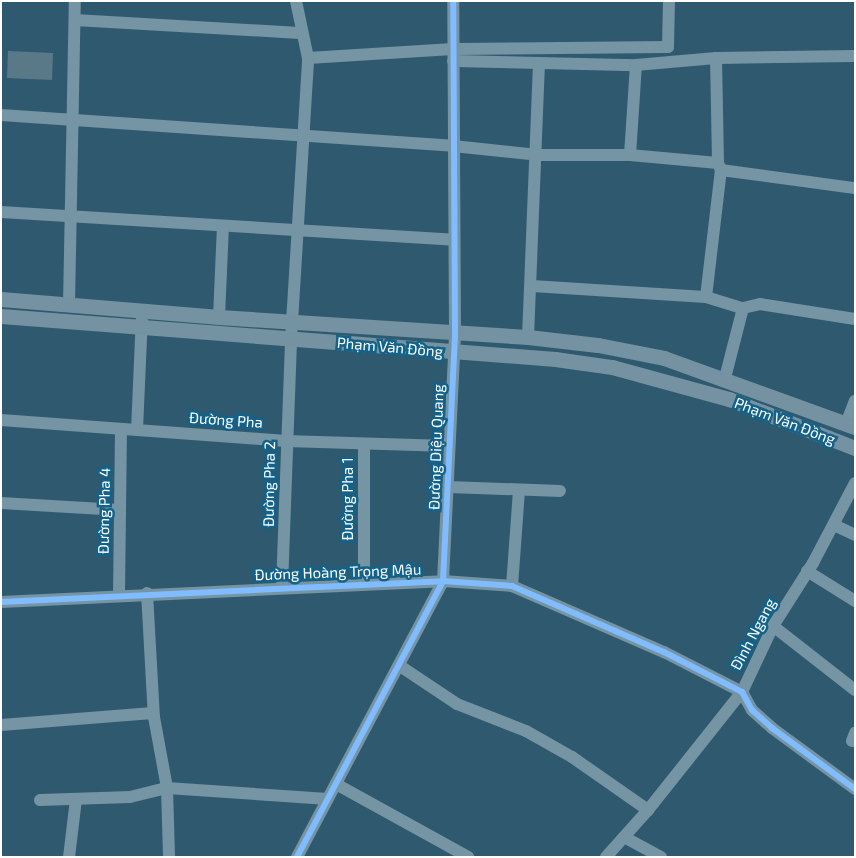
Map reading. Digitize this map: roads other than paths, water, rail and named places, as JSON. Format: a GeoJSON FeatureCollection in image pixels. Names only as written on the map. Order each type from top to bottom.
{"type":"FeatureCollection","features":[{"type":"Feature","properties":{"kind":"main road","name":"Phạm Văn Đồng"},"geometry":{"type":"LineString","coordinates":[[1,298],[220,317],[455,333],[528,336],[598,345],[664,358],[724,378],[850,425]]}},
{"type":"Feature","properties":{"kind":"main road","name":"Phạm Văn Đồng"},"geometry":{"type":"LineString","coordinates":[[1,316],[453,352],[612,367],[729,399],[855,448]]}},
{"type":"Feature","properties":{"kind":"street"},"geometry":{"type":"LineString","coordinates":[[69,304],[75,1]]}},
{"type":"Feature","properties":{"kind":"street"},"geometry":{"type":"LineString","coordinates":[[296,1],[300,33],[308,58],[668,47],[668,1]]}},
{"type":"Feature","properties":{"kind":"street","name":"Đường Diệu Quang"},"geometry":{"type":"LineString","coordinates":[[297,857],[400,666],[443,581],[448,487],[448,446],[455,333],[453,1]]}},
{"type":"Feature","properties":{"kind":"street"},"geometry":{"type":"LineString","coordinates":[[75,20],[300,33]]}},
{"type":"Feature","properties":{"kind":"street"},"geometry":{"type":"LineString","coordinates":[[453,55],[540,63],[636,65],[716,58],[855,56]]}},
{"type":"Feature","properties":{"kind":"street","name":"Đường Pha 2"},"geometry":{"type":"LineString","coordinates":[[282,587],[291,339],[300,231],[308,58]]}},
{"type":"Feature","properties":{"kind":"street"},"geometry":{"type":"LineString","coordinates":[[706,297],[720,166],[716,58]]}},
{"type":"Feature","properties":{"kind":"street"},"geometry":{"type":"LineString","coordinates":[[528,336],[538,156],[540,63]]}},
{"type":"Feature","properties":{"kind":"street"},"geometry":{"type":"LineString","coordinates":[[630,155],[636,65]]}},
{"type":"Feature","properties":{"kind":"street"},"geometry":{"type":"LineString","coordinates":[[1,115],[453,146],[538,156],[630,155],[720,166],[855,188]]}},
{"type":"Feature","properties":{"kind":"street"},"geometry":{"type":"LineString","coordinates":[[1,212],[71,214],[223,226],[454,240]]}},
{"type":"Feature","properties":{"kind":"street"},"geometry":{"type":"LineString","coordinates":[[220,317],[223,226]]}},
{"type":"Feature","properties":{"kind":"street"},"geometry":{"type":"LineString","coordinates":[[532,286],[706,297],[743,308],[768,305],[855,319]]}},
{"type":"Feature","properties":{"kind":"street"},"geometry":{"type":"LineString","coordinates":[[724,378],[743,308]]}},
{"type":"Feature","properties":{"kind":"street"},"geometry":{"type":"LineString","coordinates":[[137,430],[142,310]]}},
{"type":"Feature","properties":{"kind":"street"},"geometry":{"type":"LineString","coordinates":[[850,425],[855,401]]}},
{"type":"Feature","properties":{"kind":"street","name":"Đường Pha"},"geometry":{"type":"LineString","coordinates":[[1,420],[286,441],[364,445],[448,446]]}},
{"type":"Feature","properties":{"kind":"street","name":"Đường Pha 4"},"geometry":{"type":"LineString","coordinates":[[119,594],[121,429]]}},
{"type":"Feature","properties":{"kind":"street","name":"Đường Pha 1"},"geometry":{"type":"LineString","coordinates":[[364,445],[364,583]]}},
{"type":"Feature","properties":{"kind":"street","name":"Đình Ngang"},"geometry":{"type":"LineString","coordinates":[[606,857],[648,810],[742,692],[773,626],[834,525],[855,483]]}},
{"type":"Feature","properties":{"kind":"street"},"geometry":{"type":"LineString","coordinates":[[448,487],[560,491]]}},
{"type":"Feature","properties":{"kind":"street"},"geometry":{"type":"LineString","coordinates":[[512,586],[519,491]]}},
{"type":"Feature","properties":{"kind":"street"},"geometry":{"type":"LineString","coordinates":[[1,503],[120,510]]}},
{"type":"Feature","properties":{"kind":"street"},"geometry":{"type":"LineString","coordinates":[[834,525],[855,536]]}},
{"type":"Feature","properties":{"kind":"street"},"geometry":{"type":"LineString","coordinates":[[807,571],[855,601]]}},
{"type":"Feature","properties":{"kind":"street","name":"Đường Hoàng Trọng Mậu"},"geometry":{"type":"LineString","coordinates":[[1,602],[119,594],[364,583],[443,581],[512,586],[664,652],[742,692]]}},
{"type":"Feature","properties":{"kind":"street"},"geometry":{"type":"LineString","coordinates":[[146,593],[154,713],[167,788],[169,857]]}},
{"type":"Feature","properties":{"kind":"street"},"geometry":{"type":"LineString","coordinates":[[773,626],[855,690]]}},
{"type":"Feature","properties":{"kind":"street"},"geometry":{"type":"LineString","coordinates":[[400,666],[457,704],[526,731],[572,757],[648,810]]}},
{"type":"Feature","properties":{"kind":"street"},"geometry":{"type":"LineString","coordinates":[[742,692],[752,710],[772,728],[855,789]]}},
{"type":"Feature","properties":{"kind":"street"},"geometry":{"type":"LineString","coordinates":[[1,725],[154,713]]}},
{"type":"Feature","properties":{"kind":"street"},"geometry":{"type":"LineString","coordinates":[[336,784],[468,857]]}},
{"type":"Feature","properties":{"kind":"street"},"geometry":{"type":"LineString","coordinates":[[40,800],[130,796],[167,788],[328,799]]}},
{"type":"Feature","properties":{"kind":"street"},"geometry":{"type":"LineString","coordinates":[[70,857],[76,799]]}},
{"type":"Feature","properties":{"kind":"street"},"geometry":{"type":"LineString","coordinates":[[624,837],[661,857]]}}]}
